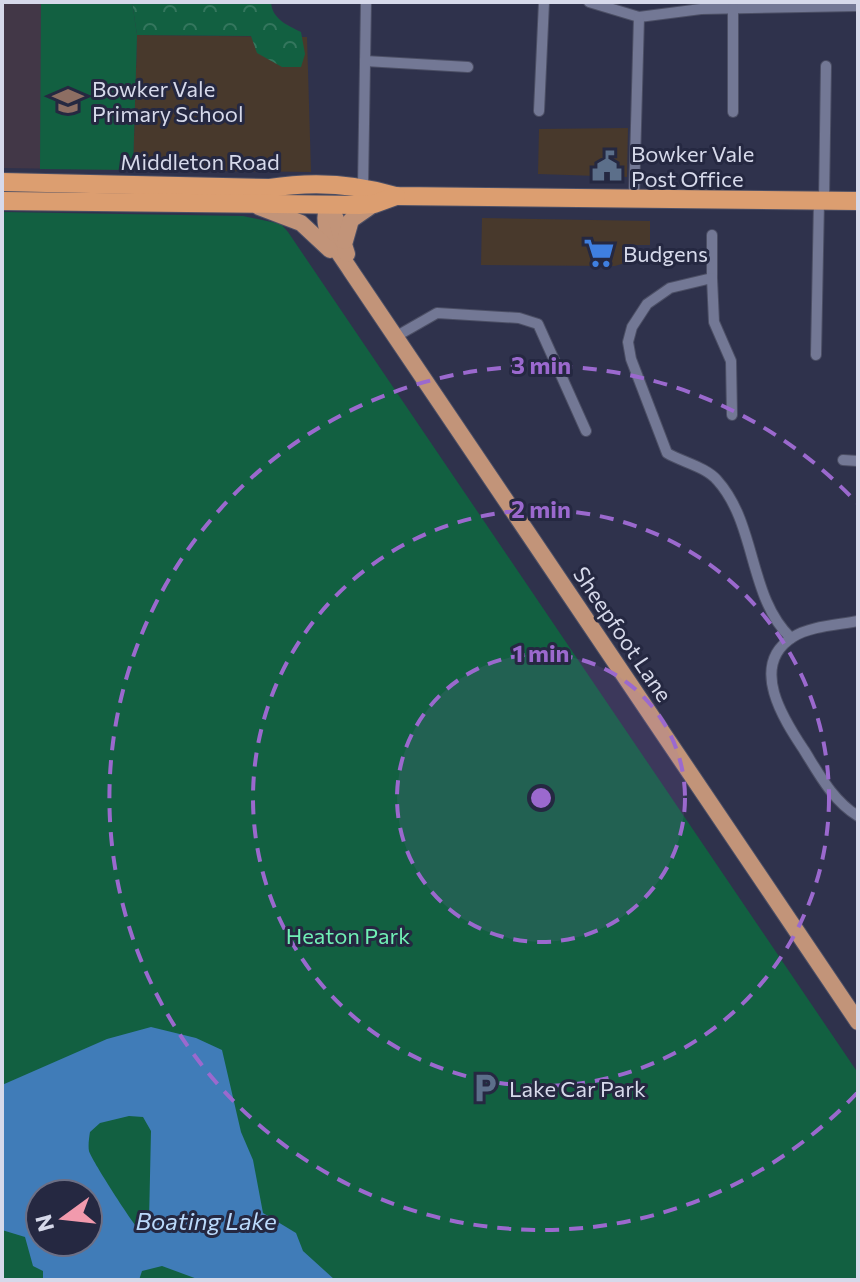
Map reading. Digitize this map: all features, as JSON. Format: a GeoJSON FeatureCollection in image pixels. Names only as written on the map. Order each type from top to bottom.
{"type":"FeatureCollection","features":[{"type":"Feature","properties":{"kind":"highway","name":"Middleton Road"},"geometry":{"type":"LineString","coordinates":[[2,182],[270,188],[354,186],[396,196],[858,201]]}},
{"type":"Feature","properties":{"kind":"highway"},"geometry":{"type":"LineString","coordinates":[[135,185],[153,204]]}},
{"type":"Feature","properties":{"kind":"highway"},"geometry":{"type":"LineString","coordinates":[[270,188],[286,194],[317,197],[328,205],[354,186]]}},
{"type":"Feature","properties":{"kind":"highway","name":"Middleton Road"},"geometry":{"type":"LineString","coordinates":[[2,201],[255,206],[374,204],[396,196]]}},
{"type":"Feature","properties":{"kind":"main road"},"geometry":{"type":"LineString","coordinates":[[344,245],[351,220],[374,204]]}},
{"type":"Feature","properties":{"kind":"main road","name":"Sheepfoot Lane"},"geometry":{"type":"LineString","coordinates":[[328,205],[351,271]]}},
{"type":"Feature","properties":{"kind":"main road","name":"Sheepfoot Lane"},"geometry":{"type":"LineString","coordinates":[[328,205],[324,214],[326,228],[351,271],[858,1022]]}},
{"type":"Feature","properties":{"kind":"main road","name":"Sheepfoot Lane"},"geometry":{"type":"LineString","coordinates":[[255,206],[280,213],[312,230],[351,271]]}},
{"type":"Feature","properties":{"kind":"street"},"geometry":{"type":"LineString","coordinates":[[354,186],[365,61],[366,2]]}},
{"type":"Feature","properties":{"kind":"street"},"geometry":{"type":"LineString","coordinates":[[539,111],[544,2]]}},
{"type":"Feature","properties":{"kind":"street"},"geometry":{"type":"LineString","coordinates":[[589,2],[639,17],[701,9],[858,6]]}},
{"type":"Feature","properties":{"kind":"street"},"geometry":{"type":"LineString","coordinates":[[733,8],[733,112]]}},
{"type":"Feature","properties":{"kind":"street"},"geometry":{"type":"LineString","coordinates":[[634,198],[639,17]]}},
{"type":"Feature","properties":{"kind":"street"},"geometry":{"type":"LineString","coordinates":[[365,61],[468,67]]}},
{"type":"Feature","properties":{"kind":"street"},"geometry":{"type":"LineString","coordinates":[[816,355],[826,66]]}},
{"type":"Feature","properties":{"kind":"street"},"geometry":{"type":"LineString","coordinates":[[712,235],[714,322],[731,361],[732,415]]}},
{"type":"Feature","properties":{"kind":"street"},"geometry":{"type":"LineString","coordinates":[[712,278],[670,288],[647,304],[632,327],[628,342],[631,359],[667,453],[715,477],[737,510],[772,614],[791,638]]}},
{"type":"Feature","properties":{"kind":"street"},"geometry":{"type":"LineString","coordinates":[[395,337],[437,313],[519,318],[538,324],[586,431]]}},
{"type":"Feature","properties":{"kind":"street"},"geometry":{"type":"LineString","coordinates":[[843,460],[858,461]]}},
{"type":"Feature","properties":{"kind":"street"},"geometry":{"type":"LineString","coordinates":[[858,621],[807,631],[791,638],[772,669],[772,695],[781,716],[834,796],[858,816]]}},
{"type":"Feature","properties":{"kind":"shaded area","name":"Bowker Vale Primary School"},"geometry":{"type":"Polygon","coordinates":[[[2,2],[132,2],[137,35],[133,170],[2,168],[2,2]]]}},
{"type":"Feature","properties":{"kind":"shaded area"},"geometry":{"type":"Polygon","coordinates":[[[137,35],[307,37],[311,172],[133,170],[137,35]]]}},
{"type":"Feature","properties":{"kind":"shaded area"},"geometry":{"type":"Polygon","coordinates":[[[628,128],[627,177],[538,174],[539,129],[628,128]]]}},
{"type":"Feature","properties":{"kind":"shaded area"},"geometry":{"type":"Polygon","coordinates":[[[482,218],[650,221],[650,245],[628,245],[628,262],[615,266],[481,265],[482,218]]]}},
{"type":"Feature","properties":{"kind":"green space","name":"Bowker Vale Primary School"},"geometry":{"type":"Polygon","coordinates":[[[41,2],[132,2],[137,35],[133,170],[40,169],[41,2]]]}},
{"type":"Feature","properties":{"kind":"green space"},"geometry":{"type":"Polygon","coordinates":[[[132,2],[271,2],[277,17],[301,32],[305,54],[301,67],[282,67],[257,53],[251,36],[137,35],[132,2]]]}},
{"type":"Feature","properties":{"kind":"green space","name":"Heaton Park"},"geometry":{"type":"Polygon","coordinates":[[[2,212],[243,216],[281,224],[288,232],[858,1073],[858,1280],[2,1280],[2,212]]]}},
{"type":"Feature","properties":{"kind":"water","name":"Boating Lake"},"geometry":{"type":"Polygon","coordinates":[[[151,1027],[196,1038],[222,1050],[241,1132],[253,1160],[263,1213],[296,1233],[303,1251],[335,1280],[200,1280],[162,1266],[142,1271],[139,1280],[43,1280],[43,1271],[33,1266],[31,1258],[104,1258],[104,1179],[137,1227],[149,1221],[151,1131],[143,1117],[129,1116],[100,1123],[90,1132],[89,1149],[104,1178],[24,1178],[24,1237],[2,1230],[2,1085],[107,1039],[151,1027]]]}},
{"type":"Feature","properties":{"kind":"place","name":"Bowker Vale Primary School"},"geometry":{"type":"Point","coordinates":[68,101]}},
{"type":"Feature","properties":{"kind":"place","name":"Bowker Vale Post Office"},"geometry":{"type":"Point","coordinates":[607,166]}},
{"type":"Feature","properties":{"kind":"place","name":"Budgens"},"geometry":{"type":"Point","coordinates":[599,253]}},
{"type":"Feature","properties":{"kind":"place","name":"Lake Car Park"},"geometry":{"type":"Point","coordinates":[485,1088]}}]}
